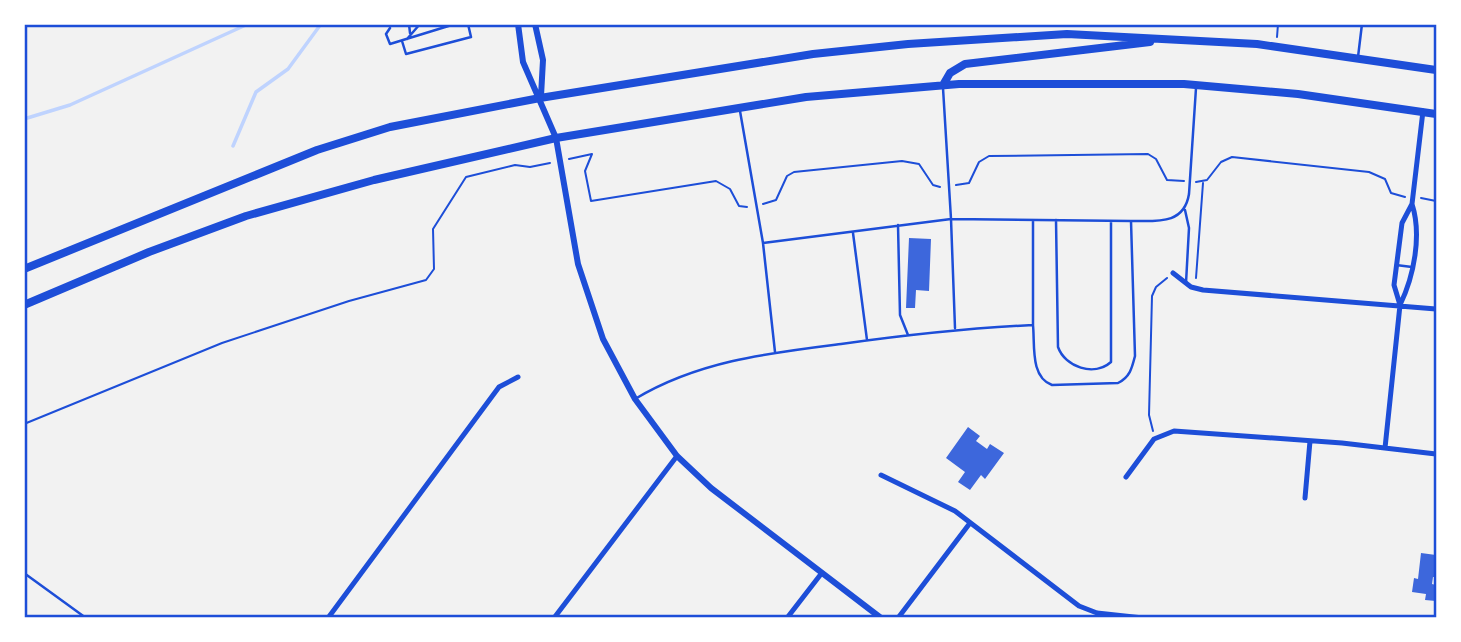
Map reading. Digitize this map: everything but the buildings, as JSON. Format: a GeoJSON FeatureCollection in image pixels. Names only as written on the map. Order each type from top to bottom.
{"type":"FeatureCollection","features":[{"type":"Feature","properties":{"kind":"main road"},"geometry":{"type":"LineString","coordinates":[[24,269],[317,150],[390,127],[541,98],[813,54],[908,44],[1068,34],[1276,46],[1437,70]]}},
{"type":"Feature","properties":{"kind":"main road"},"geometry":{"type":"LineString","coordinates":[[943,85],[950,72],[972,62],[1173,39]]}},
{"type":"Feature","properties":{"kind":"main road"},"geometry":{"type":"LineString","coordinates":[[24,305],[149,252],[246,216],[373,180],[556,138],[806,97],[943,85],[1196,85],[1298,94],[1437,114]]}},
{"type":"Feature","properties":{"kind":"street"},"geometry":{"type":"LineString","coordinates":[[518,24],[523,62],[541,98],[556,138],[580,271],[603,339],[635,400],[677,456],[731,504],[880,618]]}},
{"type":"Feature","properties":{"kind":"street"},"geometry":{"type":"LineString","coordinates":[[535,24],[543,60],[541,98]]}},
{"type":"Feature","properties":{"kind":"street"},"geometry":{"type":"LineString","coordinates":[[1067,24],[1068,34]]}},
{"type":"Feature","properties":{"kind":"street"},"geometry":{"type":"LineString","coordinates":[[1400,304],[1394,285],[1396,265],[1402,223],[1412,205],[1423,111]]}},
{"type":"Feature","properties":{"kind":"street"},"geometry":{"type":"LineString","coordinates":[[1385,448],[1400,304],[1409,287],[1418,223],[1412,205]]}},
{"type":"Feature","properties":{"kind":"street"},"geometry":{"type":"LineString","coordinates":[[1173,273],[1195,288],[1437,309]]}},
{"type":"Feature","properties":{"kind":"street"},"geometry":{"type":"LineString","coordinates":[[328,618],[499,387],[519,377]]}},
{"type":"Feature","properties":{"kind":"street"},"geometry":{"type":"LineString","coordinates":[[1126,477],[1154,439],[1174,431],[1310,440],[1437,454]]}},
{"type":"Feature","properties":{"kind":"street"},"geometry":{"type":"LineString","coordinates":[[1305,498],[1310,440]]}},
{"type":"Feature","properties":{"kind":"street"},"geometry":{"type":"LineString","coordinates":[[554,618],[677,456]]}},
{"type":"Feature","properties":{"kind":"street"},"geometry":{"type":"LineString","coordinates":[[881,475],[938,500],[1079,606],[1097,613],[1143,618]]}},
{"type":"Feature","properties":{"kind":"street"},"geometry":{"type":"LineString","coordinates":[[898,618],[970,523]]}},
{"type":"Feature","properties":{"kind":"street"},"geometry":{"type":"LineString","coordinates":[[787,618],[821,573]]}},
{"type":"Feature","properties":{"kind":"lane"},"geometry":{"type":"LineString","coordinates":[[409,24],[410,33]]}},
{"type":"Feature","properties":{"kind":"lane"},"geometry":{"type":"LineString","coordinates":[[407,39],[420,24]]}},
{"type":"Feature","properties":{"kind":"lane"},"geometry":{"type":"LineString","coordinates":[[390,29],[386,34],[390,44],[455,24]]}},
{"type":"Feature","properties":{"kind":"lane"},"geometry":{"type":"LineString","coordinates":[[402,41],[406,54],[471,37],[468,24]]}},
{"type":"Feature","properties":{"kind":"lane"},"geometry":{"type":"LineString","coordinates":[[1358,57],[1362,24]]}},
{"type":"Feature","properties":{"kind":"lane"},"geometry":{"type":"LineString","coordinates":[[943,85],[955,329]]}},
{"type":"Feature","properties":{"kind":"lane"},"geometry":{"type":"LineString","coordinates":[[1186,284],[1189,228],[1185,210],[1190,181],[1196,85]]}},
{"type":"Feature","properties":{"kind":"lane"},"geometry":{"type":"LineString","coordinates":[[740,107],[763,243],[775,352]]}},
{"type":"Feature","properties":{"kind":"lane"},"geometry":{"type":"LineString","coordinates":[[763,243],[950,219],[1131,222],[1175,218],[1185,210]]}},
{"type":"Feature","properties":{"kind":"lane"},"geometry":{"type":"LineString","coordinates":[[1033,220],[1033,325],[1037,372],[1045,383],[1052,385],[1118,383],[1129,376],[1135,356],[1131,222]]}},
{"type":"Feature","properties":{"kind":"lane"},"geometry":{"type":"LineString","coordinates":[[1056,220],[1058,347],[1067,360],[1076,366],[1099,369],[1111,362],[1111,221]]}},
{"type":"Feature","properties":{"kind":"lane"},"geometry":{"type":"LineString","coordinates":[[898,225],[900,315],[908,335]]}},
{"type":"Feature","properties":{"kind":"lane"},"geometry":{"type":"LineString","coordinates":[[852,231],[867,340]]}},
{"type":"Feature","properties":{"kind":"lane"},"geometry":{"type":"LineString","coordinates":[[1396,265],[1412,267]]}},
{"type":"Feature","properties":{"kind":"lane"},"geometry":{"type":"LineString","coordinates":[[635,400],[681,374],[775,352],[955,329],[1033,325]]}},
{"type":"Feature","properties":{"kind":"lane"},"geometry":{"type":"LineString","coordinates":[[24,573],[86,618]]}},
{"type":"Feature","properties":{"kind":"path"},"geometry":{"type":"LineString","coordinates":[[1276,46],[1278,24]]}},
{"type":"Feature","properties":{"kind":"path"},"geometry":{"type":"LineString","coordinates":[[24,424],[222,343],[349,301],[426,280],[435,270],[433,229],[466,177],[515,165],[530,167],[592,154],[585,171],[591,201],[710,181],[726,186],[740,206],[774,202],[788,176],[794,172],[902,160],[919,164],[933,185],[949,186],[970,183],[979,162],[989,156],[1148,154],[1156,159],[1167,180],[1203,182]]}},
{"type":"Feature","properties":{"kind":"path"},"geometry":{"type":"LineString","coordinates":[[1195,288],[1203,182],[1226,159],[1256,159],[1377,174],[1385,179],[1391,193],[1400,196]]}},
{"type":"Feature","properties":{"kind":"path"},"geometry":{"type":"LineString","coordinates":[[1423,199],[1437,201]]}},
{"type":"Feature","properties":{"kind":"path"},"geometry":{"type":"LineString","coordinates":[[1154,439],[1149,415],[1152,296],[1156,287],[1173,273]]}},
{"type":"Feature","properties":{"kind":"waterway"},"geometry":{"type":"LineString","coordinates":[[24,119],[70,105],[248,24]]}},
{"type":"Feature","properties":{"kind":"waterway"},"geometry":{"type":"LineString","coordinates":[[233,146],[256,92],[288,69],[321,24]]}}]}
